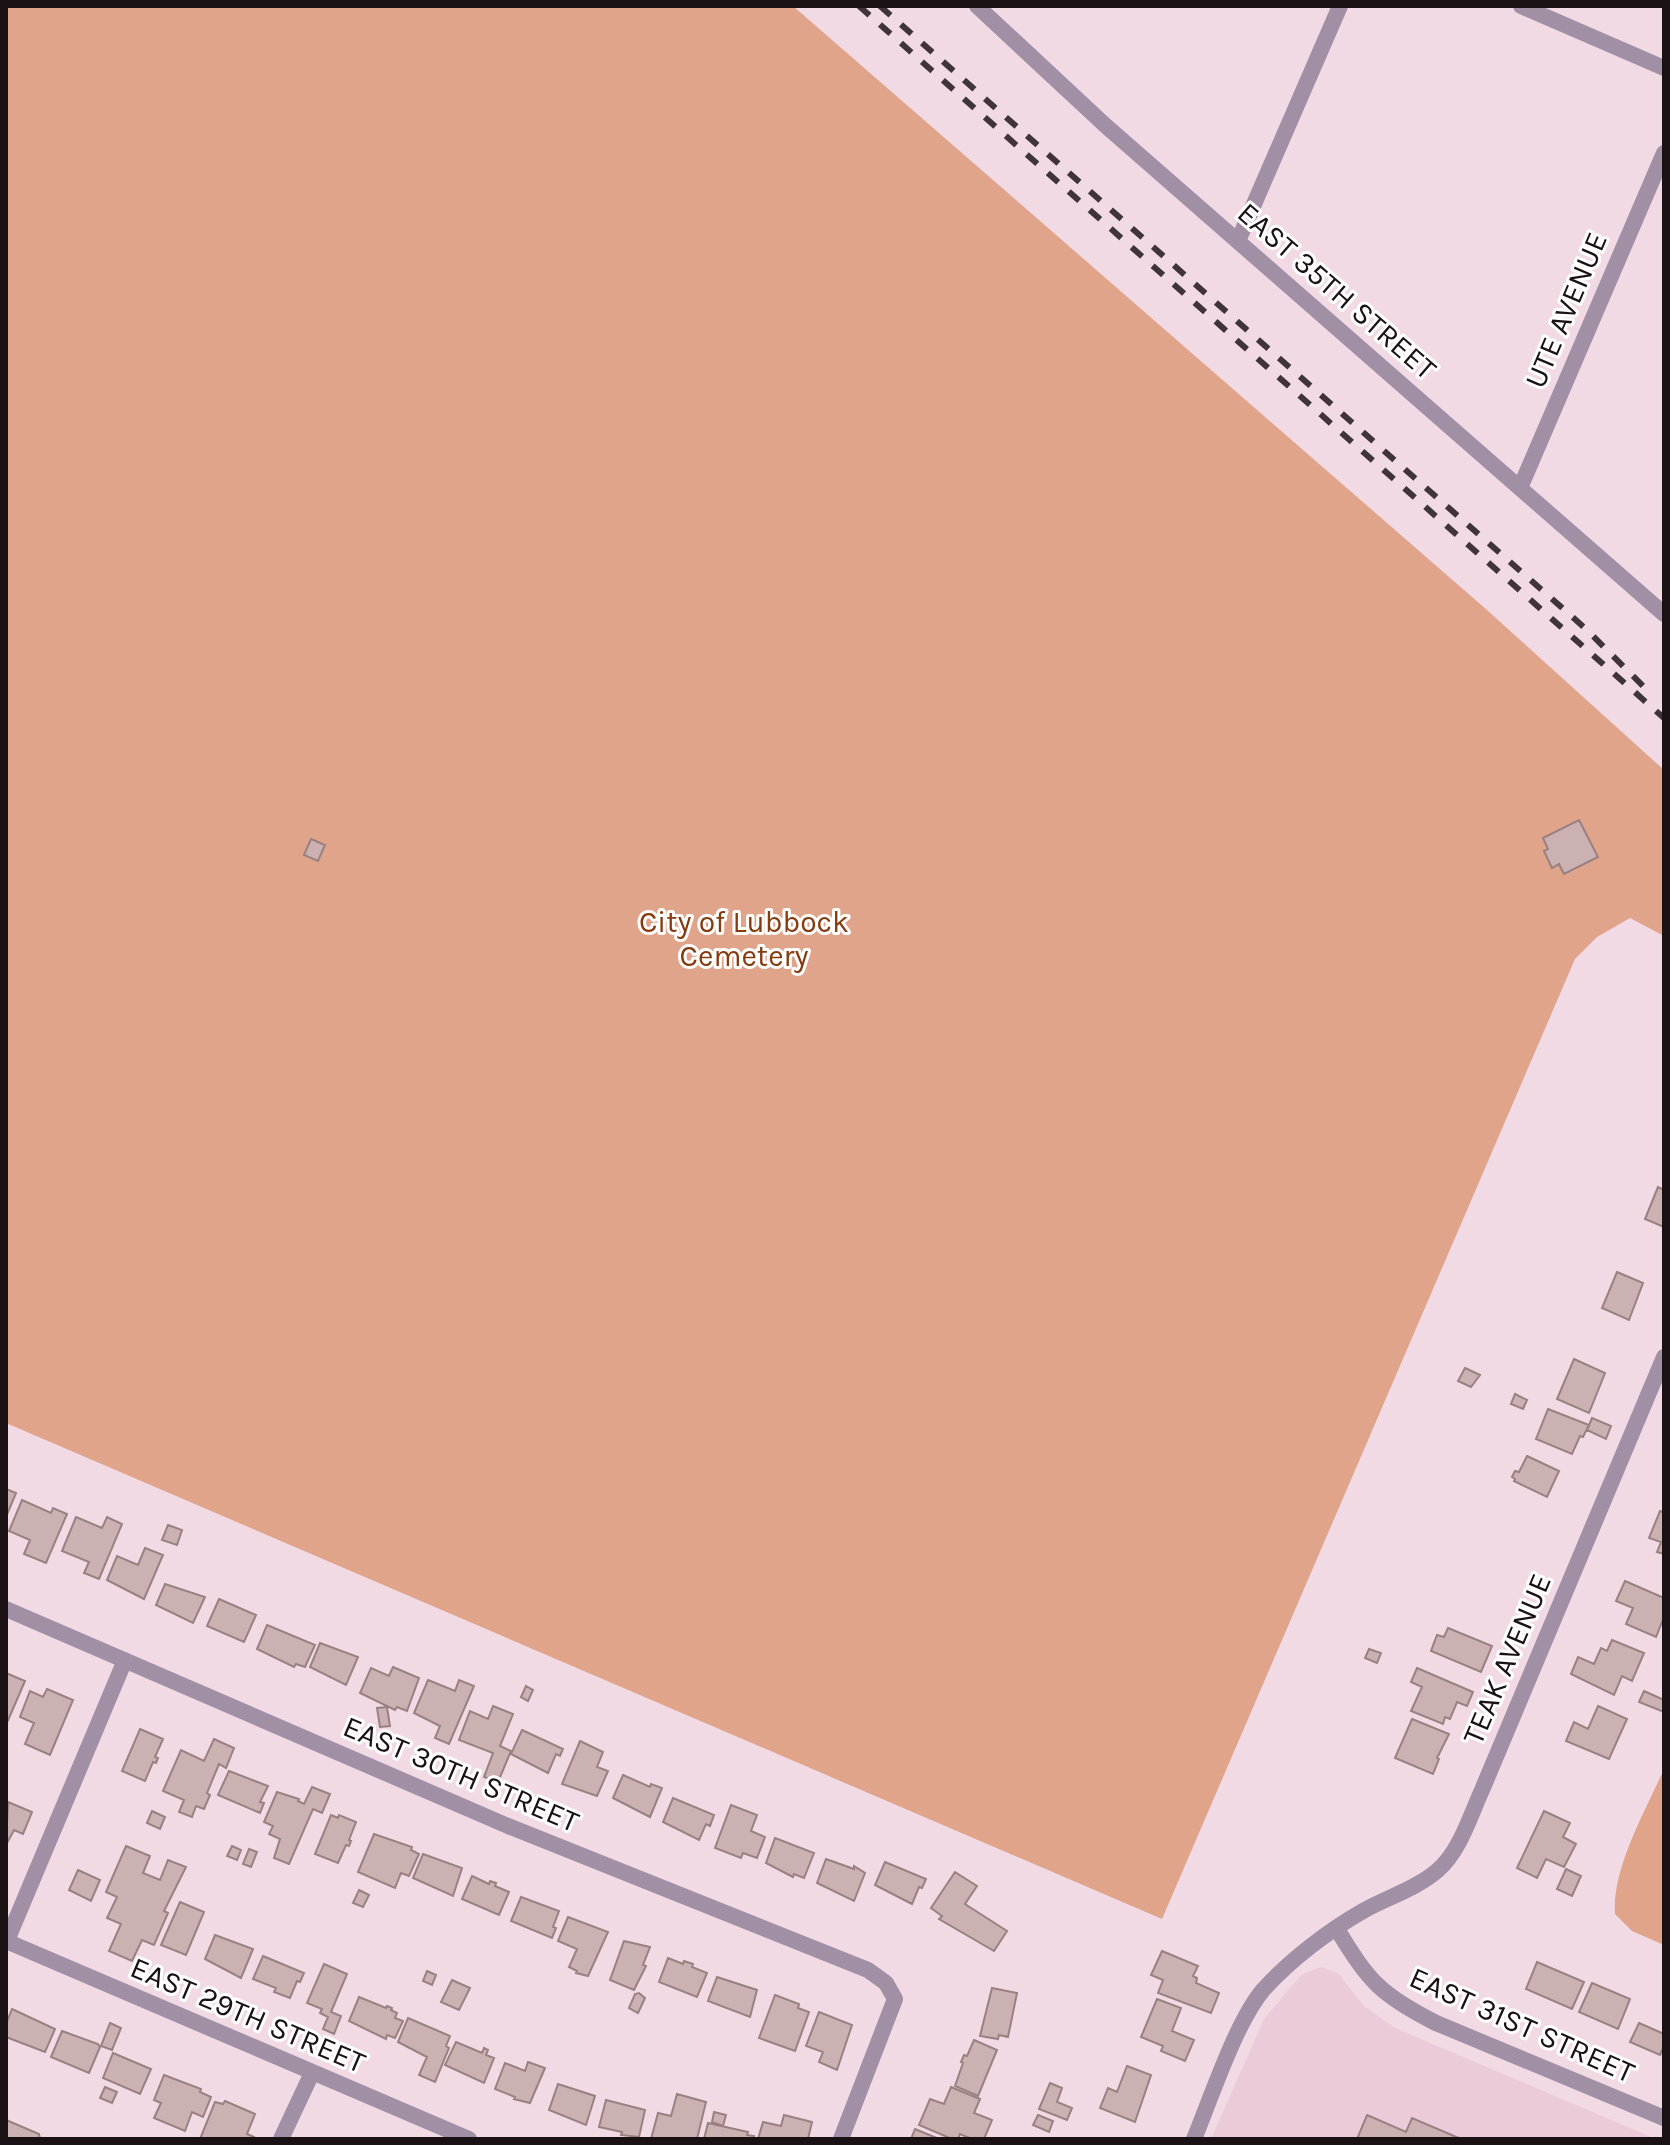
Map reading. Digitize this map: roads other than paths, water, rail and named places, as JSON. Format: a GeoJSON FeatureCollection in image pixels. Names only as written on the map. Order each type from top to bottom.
{"type":"FeatureCollection","features":[{"type":"Feature","properties":{"kind":"street","name":"EAST 35TH STREET"},"geometry":{"type":"LineString","coordinates":[[977,6],[1106,126],[1664,614]]}},
{"type":"Feature","properties":{"kind":"street"},"geometry":{"type":"LineString","coordinates":[[1238,241],[1340,6]]}},
{"type":"Feature","properties":{"kind":"street"},"geometry":{"type":"LineString","coordinates":[[1521,6],[1664,68]]}},
{"type":"Feature","properties":{"kind":"street","name":"UTE AVENUE"},"geometry":{"type":"LineString","coordinates":[[1520,488],[1664,153]]}},
{"type":"Feature","properties":{"kind":"street","name":"TEAK AVENUE"},"geometry":{"type":"LineString","coordinates":[[1337,1929],[1440,1869],[1456,1846],[1664,1357]]}},
{"type":"Feature","properties":{"kind":"street","name":"EAST 30TH STREET"},"geometry":{"type":"LineString","coordinates":[[6,1609],[508,1826],[868,1970],[886,1983],[895,1999],[841,2139]]}},
{"type":"Feature","properties":{"kind":"street"},"geometry":{"type":"LineString","coordinates":[[6,1942],[125,1660]]}},
{"type":"Feature","properties":{"kind":"street"},"geometry":{"type":"LineString","coordinates":[[1194,2139],[1245,2020],[1261,1992],[1300,1956],[1337,1929]]}},
{"type":"Feature","properties":{"kind":"street","name":"EAST 31ST STREET"},"geometry":{"type":"LineString","coordinates":[[1337,1929],[1374,1985],[1399,2005],[1664,2118]]}},
{"type":"Feature","properties":{"kind":"street","name":"EAST 29TH STREET"},"geometry":{"type":"LineString","coordinates":[[6,1942],[469,2139]]}},
{"type":"Feature","properties":{"kind":"street"},"geometry":{"type":"LineString","coordinates":[[281,2139],[312,2073]]}},
{"type":"Feature","properties":{"kind":"railway"},"geometry":{"type":"LineString","coordinates":[[859,6],[1664,718]]}},
{"type":"Feature","properties":{"kind":"railway"},"geometry":{"type":"LineString","coordinates":[[880,6],[1586,629],[1650,693]]}},
{"type":"Feature","properties":{"kind":"park label","name":"City of Lubbock Cemetery"},"geometry":{"type":"Point","coordinates":[744,939]}}]}
